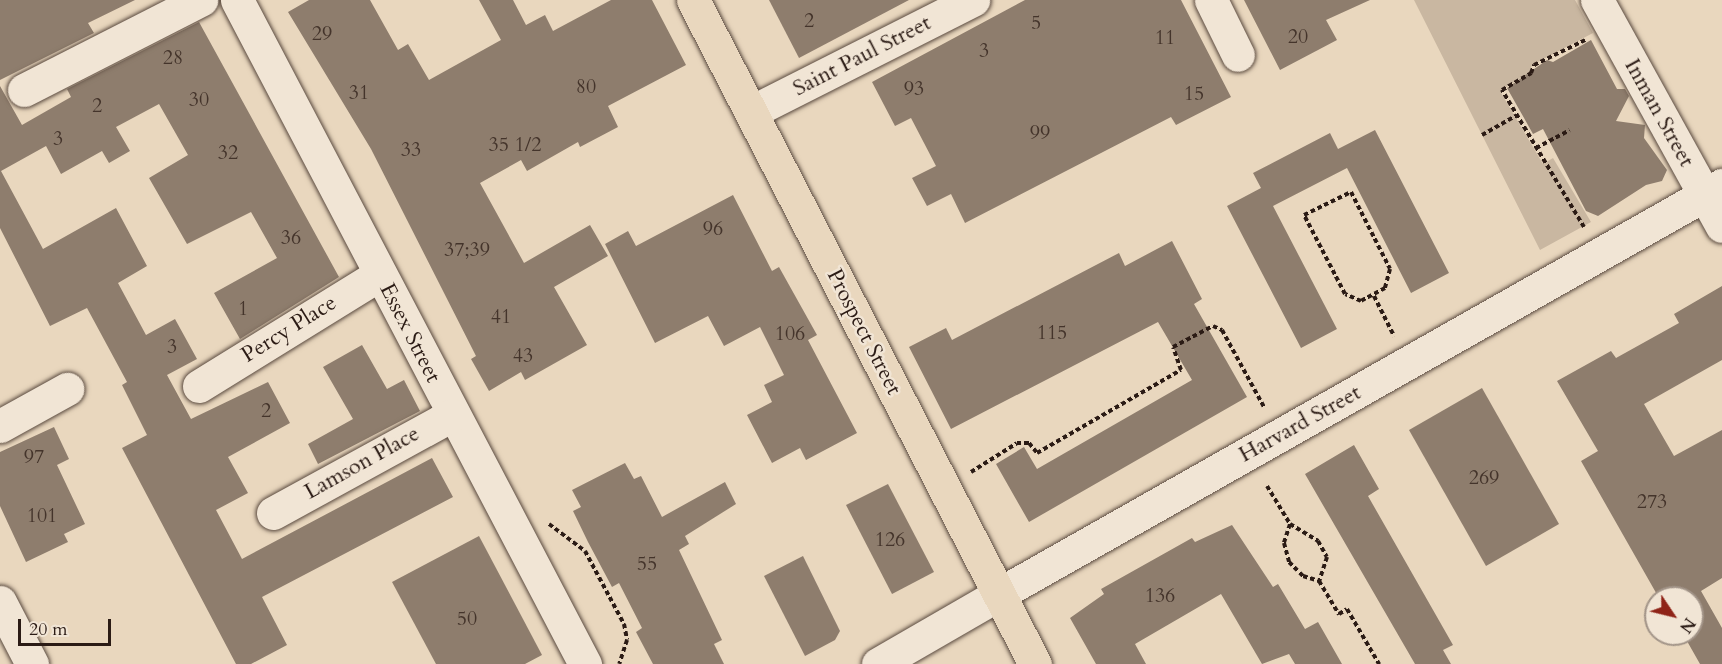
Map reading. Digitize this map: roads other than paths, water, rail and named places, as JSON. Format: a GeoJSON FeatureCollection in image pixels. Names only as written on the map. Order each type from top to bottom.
{"type":"FeatureCollection","features":[{"type":"Feature","properties":{"kind":"main road","name":"Prospect Street"},"geometry":{"type":"LineString","coordinates":[[693,0],[1035,664]]}},
{"type":"Feature","properties":{"kind":"street"},"geometry":{"type":"LineString","coordinates":[[24,90],[201,0]]}},
{"type":"Feature","properties":{"kind":"street","name":"Essex Street"},"geometry":{"type":"LineString","coordinates":[[237,0],[452,415],[585,664]]}},
{"type":"Feature","properties":{"kind":"street","name":"Saint Paul Street"},"geometry":{"type":"LineString","coordinates":[[751,112],[973,0]]}},
{"type":"Feature","properties":{"kind":"street"},"geometry":{"type":"LineString","coordinates":[[1210,0],[1238,55]]}},
{"type":"Feature","properties":{"kind":"street","name":"Inman Street"},"geometry":{"type":"LineString","coordinates":[[1597,0],[1713,190],[1722,226]]}},
{"type":"Feature","properties":{"kind":"street","name":"Harvard Street"},"geometry":{"type":"LineString","coordinates":[[878,664],[1713,190]]}},
{"type":"Feature","properties":{"kind":"street","name":"Percy Place"},"geometry":{"type":"LineString","coordinates":[[199,386],[380,274]]}},
{"type":"Feature","properties":{"kind":"street"},"geometry":{"type":"LineString","coordinates":[[0,426],[67,389]]}},
{"type":"Feature","properties":{"kind":"street","name":"Lamson Place"},"geometry":{"type":"LineString","coordinates":[[273,513],[452,415]]}},
{"type":"Feature","properties":{"kind":"street"},"geometry":{"type":"LineString","coordinates":[[0,602],[32,664]]}}]}
